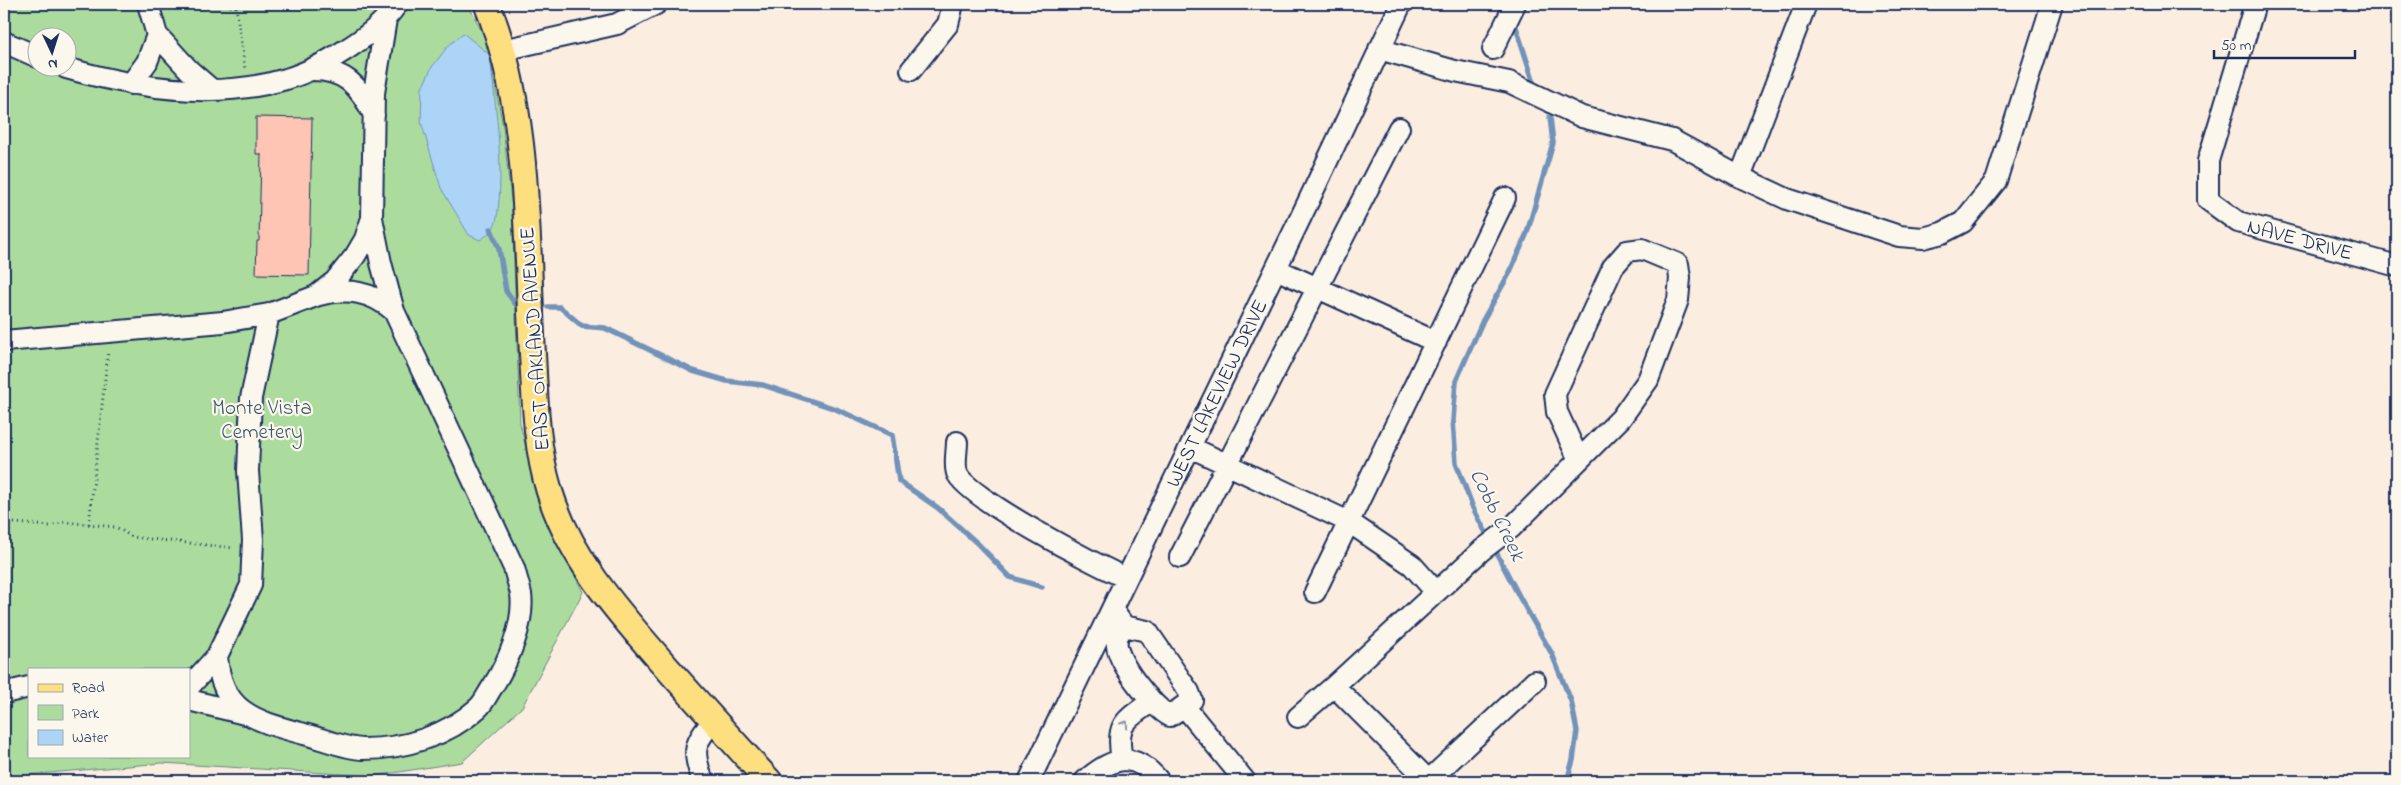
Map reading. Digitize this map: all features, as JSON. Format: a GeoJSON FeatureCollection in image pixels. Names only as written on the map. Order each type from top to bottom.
{"type":"FeatureCollection","features":[{"type":"Feature","properties":{"kind":"main road","name":"EAST OAKLAND AVENUE"},"geometry":{"type":"LineString","coordinates":[[487,4],[503,50],[512,90],[524,171],[535,405],[540,455],[550,492],[574,548],[597,583],[626,621],[769,781]]}},
{"type":"Feature","properties":{"kind":"street"},"geometry":{"type":"LineString","coordinates":[[148,4],[157,36],[211,89]]}},
{"type":"Feature","properties":{"kind":"street"},"geometry":{"type":"LineString","coordinates":[[503,50],[616,24],[632,18],[656,4]]}},
{"type":"Feature","properties":{"kind":"street"},"geometry":{"type":"LineString","coordinates":[[911,70],[948,24],[953,4]]}},
{"type":"Feature","properties":{"kind":"street","name":"WEST LAKEVIEW DRIVE"},"geometry":{"type":"LineString","coordinates":[[1029,781],[1276,269],[1401,4]]}},
{"type":"Feature","properties":{"kind":"street"},"geometry":{"type":"LineString","coordinates":[[1493,49],[1515,4]]}},
{"type":"Feature","properties":{"kind":"street"},"geometry":{"type":"LineString","coordinates":[[1740,177],[1806,4]]}},
{"type":"Feature","properties":{"kind":"street"},"geometry":{"type":"LineString","coordinates":[[1379,50],[1455,71],[1509,82],[1582,117],[1672,140],[1740,177],[1787,199],[1899,236],[1923,238],[1942,233],[1963,222],[1996,181],[2052,4]]}},
{"type":"Feature","properties":{"kind":"street","name":"NAVE DRIVE"},"geometry":{"type":"LineString","coordinates":[[2255,4],[2208,162],[2208,200],[2238,222],[2397,266]]}},
{"type":"Feature","properties":{"kind":"street"},"geometry":{"type":"LineString","coordinates":[[78,71],[131,84],[211,89],[248,87],[285,80],[310,70],[350,47],[392,12]]}},
{"type":"Feature","properties":{"kind":"street"},"geometry":{"type":"LineString","coordinates":[[190,700],[246,714],[298,732],[360,749],[399,746],[440,734],[479,708],[502,671],[517,637],[521,596],[514,568],[394,311],[386,285],[372,218],[374,115],[378,61],[392,12]]}},
{"type":"Feature","properties":{"kind":"street"},"geometry":{"type":"LineString","coordinates":[[131,84],[147,62],[157,36]]}},
{"type":"Feature","properties":{"kind":"street"},"geometry":{"type":"LineString","coordinates":[[4,42],[28,53]]}},
{"type":"Feature","properties":{"kind":"street"},"geometry":{"type":"LineString","coordinates":[[310,70],[326,70],[348,80],[364,96],[374,115]]}},
{"type":"Feature","properties":{"kind":"street"},"geometry":{"type":"LineString","coordinates":[[1180,557],[1399,128]]}},
{"type":"Feature","properties":{"kind":"street"},"geometry":{"type":"LineString","coordinates":[[1315,592],[1505,198]]}},
{"type":"Feature","properties":{"kind":"street"},"geometry":{"type":"LineString","coordinates":[[316,296],[351,263],[364,239],[372,218]]}},
{"type":"Feature","properties":{"kind":"street"},"geometry":{"type":"LineString","coordinates":[[1298,717],[1482,550],[1511,528],[1579,460],[1621,418],[1648,380],[1678,300],[1680,278],[1678,264],[1642,249],[1627,251],[1613,267],[1556,394],[1557,412],[1579,460]]}},
{"type":"Feature","properties":{"kind":"street"},"geometry":{"type":"LineString","coordinates":[[1276,269],[1436,342]]}},
{"type":"Feature","properties":{"kind":"street"},"geometry":{"type":"LineString","coordinates":[[4,341],[223,322],[269,314],[316,296],[345,290],[373,297],[394,311]]}},
{"type":"Feature","properties":{"kind":"street"},"geometry":{"type":"LineString","coordinates":[[190,686],[217,656],[251,585],[252,550],[248,471],[251,398],[269,314]]}},
{"type":"Feature","properties":{"kind":"street"},"geometry":{"type":"LineString","coordinates":[[957,442],[957,474],[967,486],[994,505],[1099,567],[1126,578]]}},
{"type":"Feature","properties":{"kind":"street"},"geometry":{"type":"LineString","coordinates":[[1190,447],[1349,522],[1412,565],[1436,592]]}},
{"type":"Feature","properties":{"kind":"street"},"geometry":{"type":"LineString","coordinates":[[1112,609],[1124,626],[1147,631],[1189,692],[1192,700],[1170,716],[1162,712],[1134,680],[1118,652],[1116,640],[1124,626]]}},
{"type":"Feature","properties":{"kind":"street"},"geometry":{"type":"LineString","coordinates":[[217,656],[218,676],[227,696],[246,714]]}},
{"type":"Feature","properties":{"kind":"street"},"geometry":{"type":"LineString","coordinates":[[1334,686],[1429,781],[1534,681]]}},
{"type":"Feature","properties":{"kind":"street"},"geometry":{"type":"LineString","coordinates":[[4,685],[28,686]]}},
{"type":"Feature","properties":{"kind":"street"},"geometry":{"type":"LineString","coordinates":[[4,694],[28,686]]}},
{"type":"Feature","properties":{"kind":"street"},"geometry":{"type":"LineString","coordinates":[[1122,759],[1119,745],[1120,729],[1127,720],[1152,701]]}},
{"type":"Feature","properties":{"kind":"street"},"geometry":{"type":"LineString","coordinates":[[1184,706],[1245,781]]}},
{"type":"Feature","properties":{"kind":"street"},"geometry":{"type":"LineString","coordinates":[[703,781],[695,758],[698,738],[714,720]]}},
{"type":"Feature","properties":{"kind":"street"},"geometry":{"type":"LineString","coordinates":[[1085,781],[1104,766],[1122,759],[1137,762],[1159,781]]}},
{"type":"Feature","properties":{"kind":"path"},"geometry":{"type":"LineString","coordinates":[[226,4],[236,7],[242,4]]}},
{"type":"Feature","properties":{"kind":"path"},"geometry":{"type":"LineString","coordinates":[[236,7],[248,87]]}},
{"type":"Feature","properties":{"kind":"path"},"geometry":{"type":"LineString","coordinates":[[89,524],[110,332]]}},
{"type":"Feature","properties":{"kind":"path"},"geometry":{"type":"LineString","coordinates":[[4,522],[49,526],[65,522],[116,527],[132,537],[252,550]]}},
{"type":"Feature","properties":{"kind":"green space","name":"Monte Vista Cemetery"},"geometry":{"type":"Polygon","coordinates":[[[4,4],[468,4],[487,42],[503,127],[512,209],[520,423],[541,509],[583,592],[522,707],[462,762],[374,776],[162,763],[4,777],[4,4]]]}},
{"type":"Feature","properties":{"kind":"water"},"geometry":{"type":"Polygon","coordinates":[[[463,33],[490,55],[500,158],[497,217],[491,230],[480,240],[469,235],[441,188],[421,122],[422,88],[432,67],[448,46],[463,33]]]}},
{"type":"Feature","properties":{"kind":"building"},"geometry":{"type":"Polygon","coordinates":[[[256,117],[312,118],[309,275],[256,274],[257,241],[259,241],[261,154],[256,154],[256,117]]]}},
{"type":"Feature","properties":{"kind":"waterway","name":"Cobb Creek"},"geometry":{"type":"LineString","coordinates":[[1517,16],[1516,27],[1533,80]]}},
{"type":"Feature","properties":{"kind":"waterway","name":"Cobb Creek"},"geometry":{"type":"LineString","coordinates":[[1550,117],[1553,143],[1527,233],[1509,274],[1483,320],[1456,381],[1453,420],[1456,463],[1473,508],[1552,654],[1571,701],[1577,731],[1573,760],[1567,781]]}},
{"type":"Feature","properties":{"kind":"waterway"},"geometry":{"type":"LineString","coordinates":[[491,229],[499,249],[506,291],[518,307]]}},
{"type":"Feature","properties":{"kind":"waterway"},"geometry":{"type":"LineString","coordinates":[[548,307],[560,307],[582,326],[605,328],[693,371],[727,381],[763,385],[836,409],[892,435],[899,481],[938,508],[978,544],[1010,577],[1042,587]]}}]}
